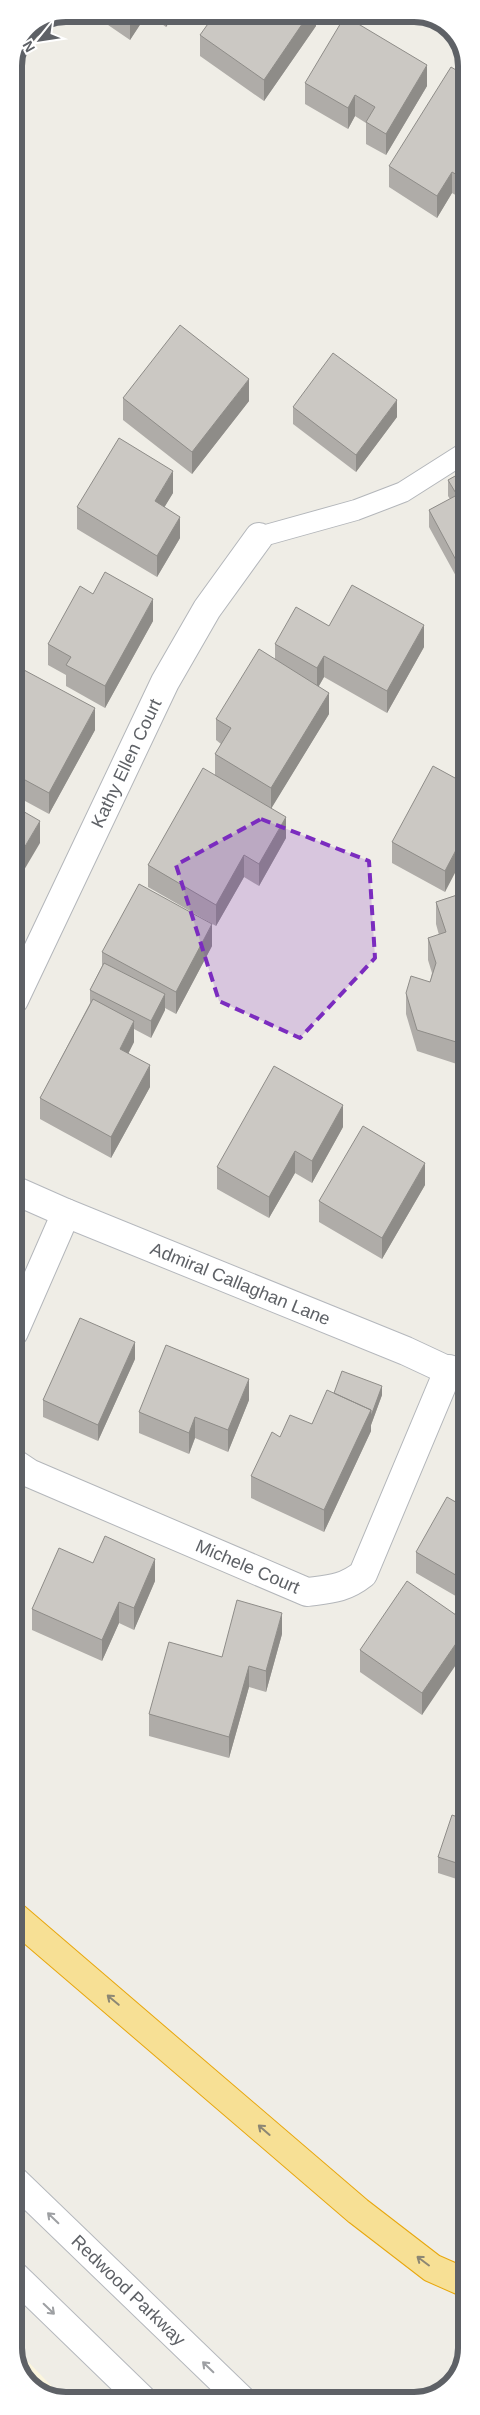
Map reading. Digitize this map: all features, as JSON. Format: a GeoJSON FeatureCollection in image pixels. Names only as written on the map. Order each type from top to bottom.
{"type":"FeatureCollection","features":[{"type":"Feature","properties":{"kind":"highway"},"geometry":{"type":"LineString","coordinates":[[23,1924],[358,2211],[432,2268],[458,2279]]}},
{"type":"Feature","properties":{"kind":"street","name":"Kathy Ellen Court"},"geometry":{"type":"LineString","coordinates":[[22,982],[165,682],[207,609],[258,537]]}},
{"type":"Feature","properties":{"kind":"street","name":"Admiral Callaghan Lane"},"geometry":{"type":"LineString","coordinates":[[22,1194],[457,1374]]}},
{"type":"Feature","properties":{"kind":"street"},"geometry":{"type":"LineString","coordinates":[[23,1312],[66,1213]]}},
{"type":"Feature","properties":{"kind":"street","name":"Michele Court"},"geometry":{"type":"LineString","coordinates":[[23,1469],[307,1592],[332,1589],[349,1585],[363,1574],[457,1374]]}},
{"type":"Feature","properties":{"kind":"street","name":"Redwood Parkway"},"geometry":{"type":"LineString","coordinates":[[23,2189],[234,2392]]}},
{"type":"Feature","properties":{"kind":"street"},"geometry":{"type":"LineString","coordinates":[[23,2284],[135,2392]]}},
{"type":"Feature","properties":{"kind":"lane"},"geometry":{"type":"LineString","coordinates":[[258,537],[356,510],[403,492],[457,458]]}},
{"type":"Feature","properties":{"kind":"highlighted area"},"geometry":{"type":"Polygon","coordinates":[[[261,819],[369,861],[375,958],[300,1038],[219,1001],[176,865],[261,819]]]}},
{"type":"Feature","properties":{"kind":"shaded area"},"geometry":{"type":"Polygon","coordinates":[[[23,2357],[57,2392],[35,2380],[27,2368],[23,2357]]]}},
{"type":"Feature","properties":{"kind":"building"},"geometry":{"type":"Polygon","coordinates":[[[209,22],[303,23],[264,80],[200,35],[209,22]]]}},
{"type":"Feature","properties":{"kind":"building"},"geometry":{"type":"Polygon","coordinates":[[[341,23],[356,23],[427,65],[386,134],[366,122],[375,107],[355,95],[348,108],[305,83],[341,23]]]}},
{"type":"Feature","properties":{"kind":"building"},"geometry":{"type":"Polygon","coordinates":[[[451,67],[457,71],[457,175],[452,172],[437,196],[389,166],[451,67]]]}},
{"type":"Feature","properties":{"kind":"building"},"geometry":{"type":"Polygon","coordinates":[[[180,325],[249,379],[192,452],[123,398],[180,325]]]}},
{"type":"Feature","properties":{"kind":"building"},"geometry":{"type":"Polygon","coordinates":[[[333,353],[397,400],[356,455],[293,407],[333,353]]]}},
{"type":"Feature","properties":{"kind":"building"},"geometry":{"type":"Polygon","coordinates":[[[119,438],[173,471],[155,501],[180,517],[157,556],[77,507],[119,438]]]}},
{"type":"Feature","properties":{"kind":"building"},"geometry":{"type":"Polygon","coordinates":[[[457,475],[457,562],[429,510],[457,495],[448,480],[457,475]]]}},
{"type":"Feature","properties":{"kind":"building"},"geometry":{"type":"Polygon","coordinates":[[[105,572],[153,599],[105,686],[66,665],[71,657],[48,644],[80,586],[93,594],[105,572]]]}},
{"type":"Feature","properties":{"kind":"building"},"geometry":{"type":"Polygon","coordinates":[[[352,585],[424,625],[387,691],[324,656],[317,668],[275,644],[296,607],[329,626],[352,585]]]}},
{"type":"Feature","properties":{"kind":"building"},"geometry":{"type":"Polygon","coordinates":[[[259,649],[329,693],[271,788],[215,754],[231,728],[216,719],[259,649]]]}},
{"type":"Feature","properties":{"kind":"building"},"geometry":{"type":"Polygon","coordinates":[[[24,670],[95,708],[49,793],[22,779],[22,673],[24,670]]]}},
{"type":"Feature","properties":{"kind":"building"},"geometry":{"type":"Polygon","coordinates":[[[433,766],[457,779],[457,847],[445,871],[392,842],[433,766]]]}},
{"type":"Feature","properties":{"kind":"building"},"geometry":{"type":"Polygon","coordinates":[[[203,768],[286,817],[259,864],[244,855],[216,905],[148,865],[203,768]]]}},
{"type":"Feature","properties":{"kind":"building"},"geometry":{"type":"Polygon","coordinates":[[[22,811],[40,821],[22,851],[22,811]]]}},
{"type":"Feature","properties":{"kind":"building"},"geometry":{"type":"Polygon","coordinates":[[[139,884],[212,924],[176,992],[102,952],[139,884]]]}},
{"type":"Feature","properties":{"kind":"building"},"geometry":{"type":"Polygon","coordinates":[[[457,895],[457,1042],[417,1030],[406,993],[411,976],[430,982],[436,963],[428,938],[446,932],[436,902],[457,895]]]}},
{"type":"Feature","properties":{"kind":"building"},"geometry":{"type":"Polygon","coordinates":[[[104,963],[165,994],[151,1021],[90,990],[104,963]]]}},
{"type":"Feature","properties":{"kind":"building"},"geometry":{"type":"Polygon","coordinates":[[[93,999],[134,1021],[120,1049],[150,1065],[111,1137],[40,1098],[93,999]]]}},
{"type":"Feature","properties":{"kind":"building"},"geometry":{"type":"Polygon","coordinates":[[[274,1066],[343,1105],[312,1161],[295,1151],[269,1197],[217,1167],[274,1066]]]}},
{"type":"Feature","properties":{"kind":"building"},"geometry":{"type":"Polygon","coordinates":[[[363,1126],[425,1163],[382,1238],[319,1201],[363,1126]]]}},
{"type":"Feature","properties":{"kind":"building"},"geometry":{"type":"Polygon","coordinates":[[[80,1318],[135,1342],[98,1425],[43,1400],[80,1318]]]}},
{"type":"Feature","properties":{"kind":"building"},"geometry":{"type":"Polygon","coordinates":[[[166,1345],[249,1379],[228,1430],[195,1417],[189,1433],[139,1412],[166,1345]]]}},
{"type":"Feature","properties":{"kind":"building"},"geometry":{"type":"Polygon","coordinates":[[[342,1371],[382,1386],[371,1416],[371,1410],[334,1393],[342,1371]]]}},
{"type":"Feature","properties":{"kind":"building"},"geometry":{"type":"Polygon","coordinates":[[[327,1390],[371,1410],[324,1510],[251,1476],[272,1432],[280,1437],[290,1415],[312,1424],[327,1390]]]}},
{"type":"Feature","properties":{"kind":"building"},"geometry":{"type":"Polygon","coordinates":[[[447,1497],[458,1503],[458,1576],[416,1552],[447,1497]]]}},
{"type":"Feature","properties":{"kind":"building"},"geometry":{"type":"Polygon","coordinates":[[[105,1536],[155,1559],[134,1608],[119,1602],[102,1640],[32,1609],[59,1548],[93,1563],[105,1536]]]}},
{"type":"Feature","properties":{"kind":"building"},"geometry":{"type":"Polygon","coordinates":[[[407,1581],[458,1616],[458,1641],[422,1693],[360,1650],[407,1581]]]}},
{"type":"Feature","properties":{"kind":"building"},"geometry":{"type":"Polygon","coordinates":[[[237,1600],[282,1613],[266,1671],[249,1666],[229,1737],[149,1714],[169,1642],[222,1657],[237,1600]]]}},
{"type":"Feature","properties":{"kind":"building"},"geometry":{"type":"Polygon","coordinates":[[[452,1815],[458,1817],[458,1863],[438,1857],[452,1815]]]}}]}
